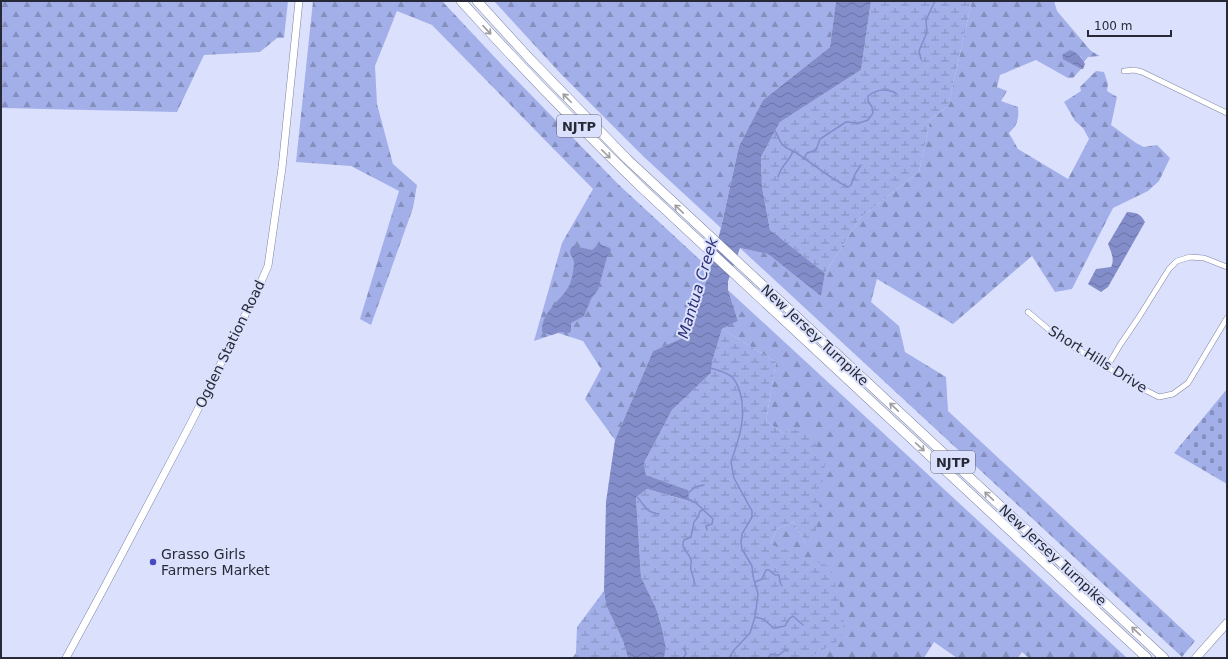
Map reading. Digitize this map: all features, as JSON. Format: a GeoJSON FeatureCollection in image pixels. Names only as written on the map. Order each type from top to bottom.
{"type":"FeatureCollection","features":[{"type":"Feature","properties":{"kind":"highway","name":"New Jersey Turnpike"},"geometry":{"type":"LineString","coordinates":[[461,1],[590,138],[738,278],[1147,658]]}},
{"type":"Feature","properties":{"kind":"highway","name":"New Jersey Turnpike"},"geometry":{"type":"LineString","coordinates":[[476,1],[627,159],[1164,658]]}},
{"type":"Feature","properties":{"kind":"main road"},"geometry":{"type":"LineString","coordinates":[[1196,658],[1227,623]]}},
{"type":"Feature","properties":{"kind":"street","name":"Ogden Station Road"},"geometry":{"type":"LineString","coordinates":[[66,658],[192,421],[268,266],[283,161],[298,1]]}},
{"type":"Feature","properties":{"kind":"street"},"geometry":{"type":"LineString","coordinates":[[1124,71],[1134,70],[1142,72],[1227,113]]}},
{"type":"Feature","properties":{"kind":"street"},"geometry":{"type":"LineString","coordinates":[[1107,367],[1169,269],[1177,261],[1190,257],[1204,258],[1227,267]]}},
{"type":"Feature","properties":{"kind":"street","name":"Short Hills Drive"},"geometry":{"type":"LineString","coordinates":[[1028,312],[1060,339],[1159,397],[1173,394],[1188,383],[1227,318]]}},
{"type":"Feature","properties":{"kind":"green space"},"geometry":{"type":"Polygon","coordinates":[[[1,1],[288,1],[284,38],[277,38],[260,52],[204,55],[177,112],[1,108],[1,1]]]}},
{"type":"Feature","properties":{"kind":"green space"},"geometry":{"type":"Polygon","coordinates":[[[313,1],[442,1],[618,184],[710,269],[689,335],[653,351],[615,440],[585,399],[601,369],[583,341],[558,333],[534,341],[562,243],[593,189],[432,25],[397,11],[375,66],[377,104],[393,164],[417,185],[413,208],[371,325],[360,319],[399,191],[351,166],[296,162],[313,1]]]}},
{"type":"Feature","properties":{"kind":"green space"},"geometry":{"type":"Polygon","coordinates":[[[494,1],[836,1],[830,47],[763,100],[739,146],[721,228],[644,157],[560,73],[494,1]]]}},
{"type":"Feature","properties":{"kind":"green space"},"geometry":{"type":"Polygon","coordinates":[[[871,1],[972,1],[948,106],[930,120],[919,172],[860,218],[825,273],[770,230],[762,187],[761,157],[780,122],[861,70],[871,1]]]}},
{"type":"Feature","properties":{"kind":"green space"},"geometry":{"type":"Polygon","coordinates":[[[972,1],[1054,1],[1057,11],[1091,51],[1100,56],[1088,57],[1084,62],[1081,57],[1074,52],[1066,61],[1081,69],[1073,78],[1068,78],[1036,60],[1000,75],[997,87],[1007,91],[1001,101],[1018,107],[1017,121],[1009,133],[1018,149],[1068,179],[1089,139],[1083,128],[1075,121],[1064,102],[1081,91],[1080,87],[1096,71],[1104,72],[1108,84],[1107,91],[1117,97],[1111,125],[1144,147],[1157,145],[1170,158],[1159,181],[1148,191],[1113,208],[1072,289],[1055,292],[1032,256],[953,324],[877,279],[871,302],[899,326],[905,352],[946,377],[948,411],[1195,641],[1182,657],[740,248],[768,254],[821,295],[825,273],[860,218],[919,172],[930,120],[948,106],[972,1]]]}},
{"type":"Feature","properties":{"kind":"green space"},"geometry":{"type":"Polygon","coordinates":[[[728,290],[1127,658],[1029,658],[1022,652],[1018,658],[957,658],[934,642],[924,658],[811,658],[812,656],[770,544],[777,529],[793,522],[806,543],[783,433],[766,421],[776,362],[722,329],[738,321],[728,290]]]}},
{"type":"Feature","properties":{"kind":"green space"},"geometry":{"type":"Polygon","coordinates":[[[722,329],[776,362],[766,421],[783,433],[807,427],[825,464],[815,538],[806,543],[793,522],[777,529],[770,544],[831,567],[844,622],[841,639],[811,658],[664,658],[666,648],[662,628],[656,608],[641,577],[636,496],[647,489],[688,501],[688,490],[646,475],[644,463],[672,410],[711,373],[712,362],[722,329]]]}},
{"type":"Feature","properties":{"kind":"green space"},"geometry":{"type":"Polygon","coordinates":[[[1227,389],[1227,484],[1174,453],[1227,389]]]}},
{"type":"Feature","properties":{"kind":"green space"},"geometry":{"type":"Polygon","coordinates":[[[604,591],[606,605],[623,641],[628,658],[572,658],[576,653],[577,627],[604,591]]]}},
{"type":"Feature","properties":{"kind":"water"},"geometry":{"type":"Polygon","coordinates":[[[836,1],[871,1],[861,70],[780,122],[761,157],[762,187],[770,230],[825,273],[821,296],[768,254],[740,248],[728,281],[728,290],[738,321],[722,329],[712,362],[711,373],[672,410],[644,463],[646,475],[688,490],[689,501],[647,489],[636,497],[641,577],[656,608],[666,648],[664,658],[628,658],[623,641],[606,605],[604,591],[606,502],[615,440],[653,351],[689,335],[710,269],[721,228],[739,146],[763,100],[830,47],[836,1]]]}},
{"type":"Feature","properties":{"kind":"water"},"geometry":{"type":"Polygon","coordinates":[[[1070,50],[1077,54],[1085,64],[1083,69],[1063,59],[1062,55],[1070,50]]]}},
{"type":"Feature","properties":{"kind":"water"},"geometry":{"type":"Polygon","coordinates":[[[1127,212],[1138,214],[1145,222],[1108,287],[1101,292],[1088,284],[1096,269],[1111,267],[1113,258],[1108,244],[1127,212]]]}},
{"type":"Feature","properties":{"kind":"water"},"geometry":{"type":"Polygon","coordinates":[[[599,244],[610,248],[611,250],[607,257],[598,290],[591,299],[584,316],[571,323],[571,331],[569,333],[560,332],[552,335],[542,332],[548,312],[570,284],[574,262],[570,254],[571,248],[574,246],[592,250],[599,244]]]}},
{"type":"Feature","properties":{"kind":"waterway"},"geometry":{"type":"LineString","coordinates":[[921,59],[919,51],[927,32],[926,20],[935,1]]}},
{"type":"Feature","properties":{"kind":"waterway"},"geometry":{"type":"LineString","coordinates":[[804,159],[807,153],[816,150],[820,139],[846,122],[859,123],[868,120],[873,113],[872,107],[868,101],[868,96],[882,90],[897,94]]}},
{"type":"Feature","properties":{"kind":"waterway"},"geometry":{"type":"LineString","coordinates":[[775,131],[784,146],[848,187],[851,185],[855,174],[861,165]]}},
{"type":"Feature","properties":{"kind":"waterway"},"geometry":{"type":"LineString","coordinates":[[778,177],[781,169],[790,158],[793,151]]}},
{"type":"Feature","properties":{"kind":"waterway"},"geometry":{"type":"LineString","coordinates":[[710,368],[719,370],[733,378],[740,392],[742,401],[743,410],[741,427],[731,462],[734,478],[752,511],[752,517],[742,534],[741,542],[742,549],[752,566],[758,594],[755,617],[750,633],[734,650],[729,658]]}},
{"type":"Feature","properties":{"kind":"waterway"},"geometry":{"type":"LineString","coordinates":[[687,494],[695,487],[704,485]]}},
{"type":"Feature","properties":{"kind":"waterway"},"geometry":{"type":"LineString","coordinates":[[635,495],[647,509],[659,514]]}},
{"type":"Feature","properties":{"kind":"waterway"},"geometry":{"type":"LineString","coordinates":[[688,499],[696,503],[713,519],[712,524],[706,526],[707,530]]}},
{"type":"Feature","properties":{"kind":"waterway"},"geometry":{"type":"LineString","coordinates":[[694,585],[694,578],[691,572],[691,560],[683,546],[683,543],[684,540],[691,537],[694,522],[700,511],[703,510]]}},
{"type":"Feature","properties":{"kind":"waterway"},"geometry":{"type":"LineString","coordinates":[[755,582],[762,579],[766,570],[769,570],[775,575],[779,575],[782,586]]}},
{"type":"Feature","properties":{"kind":"waterway"},"geometry":{"type":"LineString","coordinates":[[755,617],[763,619],[774,628],[785,626],[789,619],[793,616],[803,625]]}},
{"type":"Feature","properties":{"kind":"waterway"},"geometry":{"type":"LineString","coordinates":[[683,658],[686,654],[684,648]]}},
{"type":"Feature","properties":{"kind":"waterway"},"geometry":{"type":"LineString","coordinates":[[768,658],[771,654],[779,655],[785,650],[788,651]]}},
{"type":"Feature","properties":{"kind":"place","name":"Grasso Girls Farmers Market"},"geometry":{"type":"Point","coordinates":[153,562]}},
{"type":"Feature","properties":{"kind":"water label","name":"Mantua Creek"},"geometry":{"type":"Point","coordinates":[698,288]}}]}
